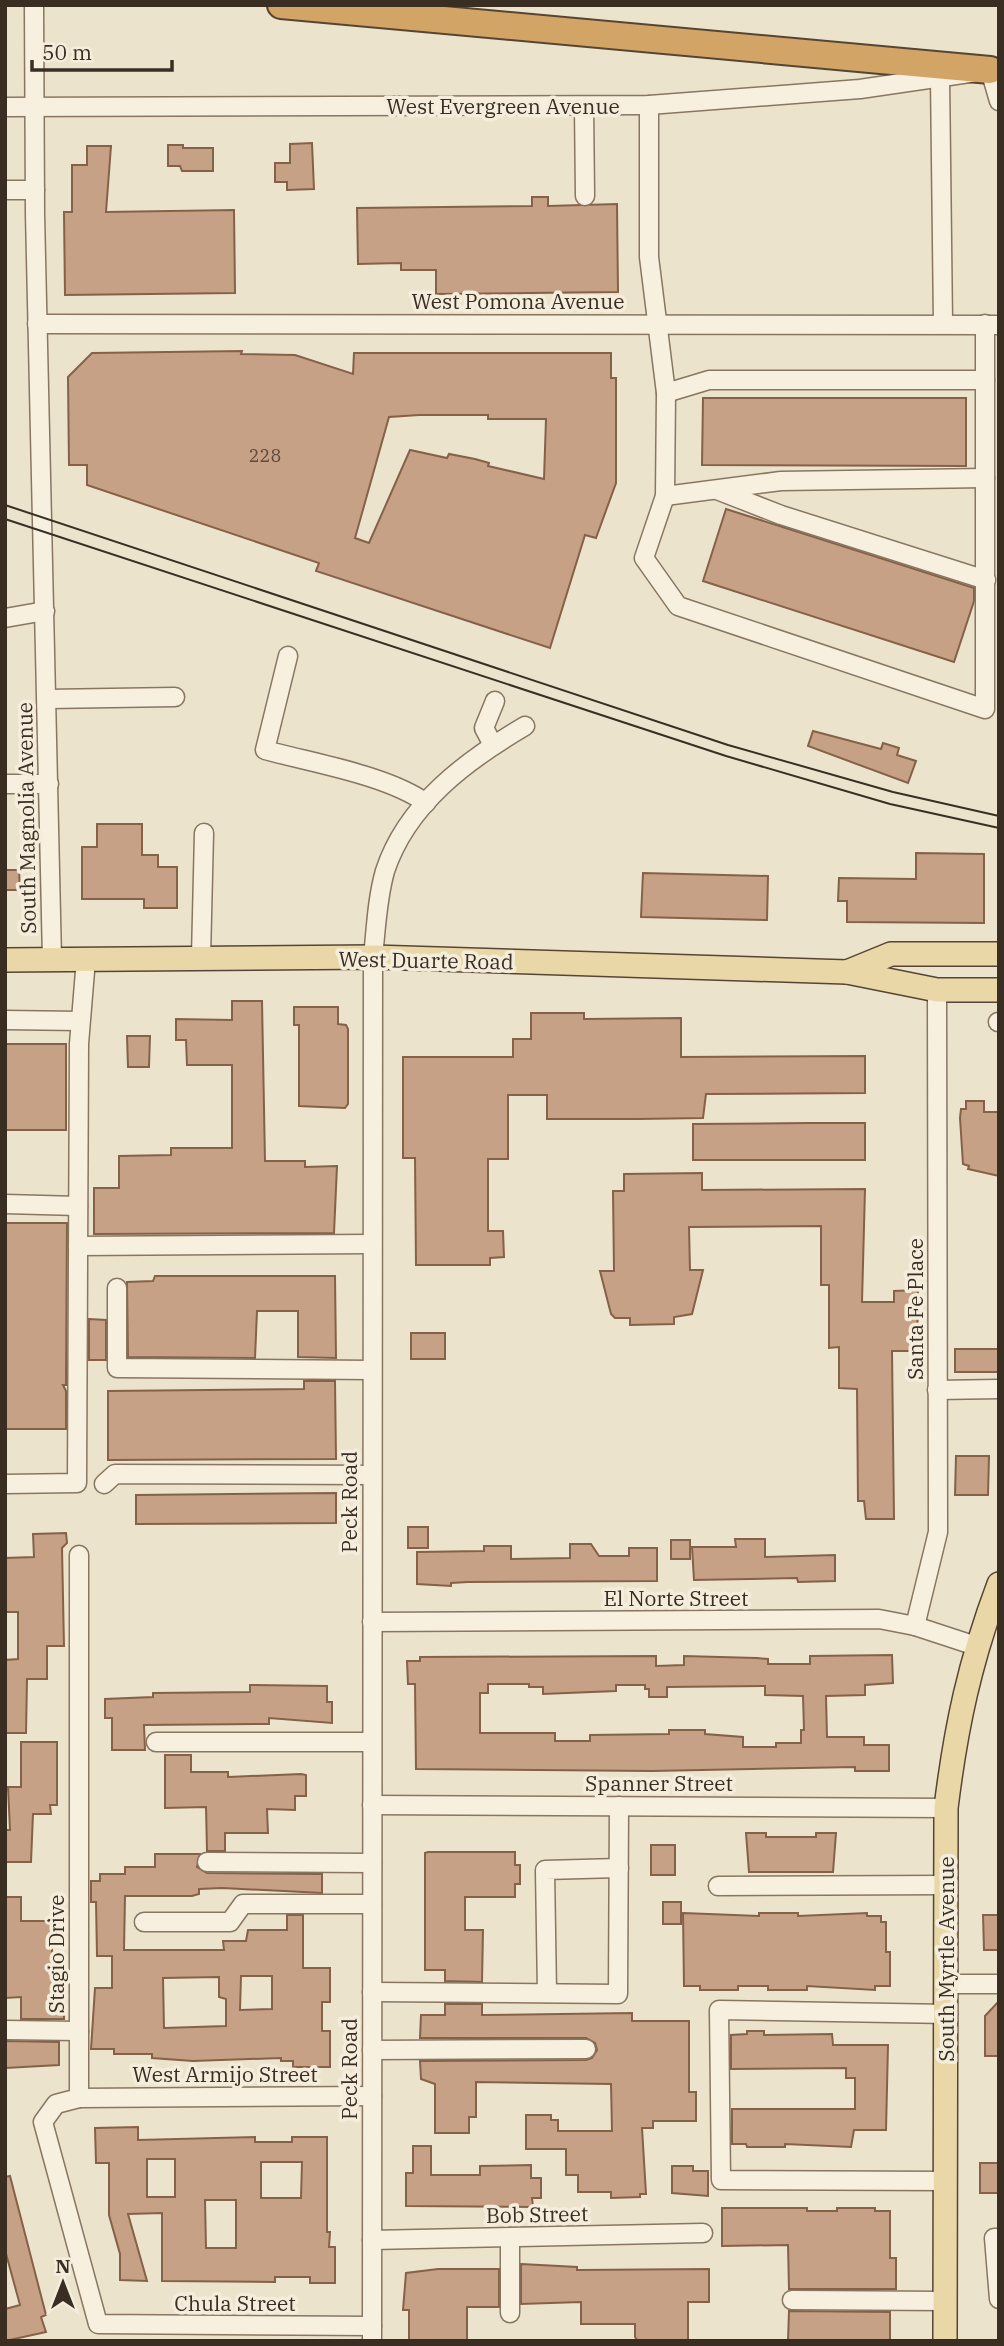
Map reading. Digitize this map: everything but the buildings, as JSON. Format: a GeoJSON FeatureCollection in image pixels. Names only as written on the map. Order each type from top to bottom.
{"type":"FeatureCollection","features":[{"type":"Feature","properties":{"kind":"highway"},"geometry":{"type":"LineString","coordinates":[[281,5],[994,70]]}},
{"type":"Feature","properties":{"kind":"main road","name":"West Duarte Road"},"geometry":{"type":"LineString","coordinates":[[847,972],[891,954],[999,954]]}},
{"type":"Feature","properties":{"kind":"main road","name":"West Duarte Road"},"geometry":{"type":"LineString","coordinates":[[5,960],[373,957],[847,972],[937,990],[999,990]]}},
{"type":"Feature","properties":{"kind":"main road","name":"South Myrtle Avenue"},"geometry":{"type":"LineString","coordinates":[[945,2341],[948,1984],[946,1808],[955,1729],[976,1646],[999,1584]]}},
{"type":"Feature","properties":{"kind":"street","name":"South Magnolia Avenue"},"geometry":{"type":"LineString","coordinates":[[34,5],[34,190],[52,959]]}},
{"type":"Feature","properties":{"kind":"street","name":"West Evergreen Avenue"},"geometry":{"type":"LineString","coordinates":[[5,107],[649,105],[860,89],[994,70]]}},
{"type":"Feature","properties":{"kind":"street"},"geometry":{"type":"LineString","coordinates":[[994,70],[999,101]]}},
{"type":"Feature","properties":{"kind":"street"},"geometry":{"type":"LineString","coordinates":[[940,77],[943,324]]}},
{"type":"Feature","properties":{"kind":"street"},"geometry":{"type":"LineString","coordinates":[[649,105],[649,257],[666,393],[665,496],[644,558],[678,606],[985,709],[985,380],[992,325]]}},
{"type":"Feature","properties":{"kind":"street"},"geometry":{"type":"LineString","coordinates":[[584,106],[586,196]]}},
{"type":"Feature","properties":{"kind":"street"},"geometry":{"type":"LineString","coordinates":[[5,190],[34,190]]}},
{"type":"Feature","properties":{"kind":"street","name":"West Pomona Avenue"},"geometry":{"type":"LineString","coordinates":[[37,324],[992,325]]}},
{"type":"Feature","properties":{"kind":"street"},"geometry":{"type":"LineString","coordinates":[[666,393],[709,380],[985,380]]}},
{"type":"Feature","properties":{"kind":"street"},"geometry":{"type":"LineString","coordinates":[[665,496],[781,481],[985,478]]}},
{"type":"Feature","properties":{"kind":"street"},"geometry":{"type":"LineString","coordinates":[[713,488],[781,514],[986,580]]}},
{"type":"Feature","properties":{"kind":"street"},"geometry":{"type":"LineString","coordinates":[[5,618],[45,611]]}},
{"type":"Feature","properties":{"kind":"street"},"geometry":{"type":"LineString","coordinates":[[288,656],[265,750],[390,785],[411,792],[426,803]]}},
{"type":"Feature","properties":{"kind":"street"},"geometry":{"type":"LineString","coordinates":[[47,699],[175,696]]}},
{"type":"Feature","properties":{"kind":"street"},"geometry":{"type":"LineString","coordinates":[[493,745],[484,728],[495,701]]}},
{"type":"Feature","properties":{"kind":"street","name":"Peck Road"},"geometry":{"type":"LineString","coordinates":[[372,2334],[373,957],[386,870],[426,803],[450,776],[525,726]]}},
{"type":"Feature","properties":{"kind":"street"},"geometry":{"type":"LineString","coordinates":[[5,784],[48,784]]}},
{"type":"Feature","properties":{"kind":"street"},"geometry":{"type":"LineString","coordinates":[[201,957],[204,833]]}},
{"type":"Feature","properties":{"kind":"street"},"geometry":{"type":"LineString","coordinates":[[5,1484],[77,1483],[80,1021],[86,959]]}},
{"type":"Feature","properties":{"kind":"street","name":"Santa Fe Place"},"geometry":{"type":"LineString","coordinates":[[915,1626],[938,1532],[937,990]]}},
{"type":"Feature","properties":{"kind":"street"},"geometry":{"type":"LineString","coordinates":[[5,1020],[80,1021]]}},
{"type":"Feature","properties":{"kind":"street"},"geometry":{"type":"LineString","coordinates":[[5,1204],[78,1206]]}},
{"type":"Feature","properties":{"kind":"street"},"geometry":{"type":"LineString","coordinates":[[78,1246],[372,1244]]}},
{"type":"Feature","properties":{"kind":"street"},"geometry":{"type":"LineString","coordinates":[[117,1288],[117,1368],[372,1370]]}},
{"type":"Feature","properties":{"kind":"street"},"geometry":{"type":"LineString","coordinates":[[937,1390],[999,1389]]}},
{"type":"Feature","properties":{"kind":"street"},"geometry":{"type":"LineString","coordinates":[[104,1484],[116,1474],[372,1475]]}},
{"type":"Feature","properties":{"kind":"street","name":"Stagio Drive"},"geometry":{"type":"LineString","coordinates":[[79,1555],[79,2098]]}},
{"type":"Feature","properties":{"kind":"street","name":"El Norte Street"},"geometry":{"type":"LineString","coordinates":[[372,1622],[879,1619],[915,1626],[976,1646]]}},
{"type":"Feature","properties":{"kind":"street"},"geometry":{"type":"LineString","coordinates":[[156,1742],[372,1742]]}},
{"type":"Feature","properties":{"kind":"street","name":"Spanner Street"},"geometry":{"type":"LineString","coordinates":[[372,1805],[946,1808]]}},
{"type":"Feature","properties":{"kind":"street"},"geometry":{"type":"LineString","coordinates":[[372,1992],[618,1994],[620,1806]]}},
{"type":"Feature","properties":{"kind":"street"},"geometry":{"type":"LineString","coordinates":[[207,1863],[372,1863]]}},
{"type":"Feature","properties":{"kind":"street"},"geometry":{"type":"LineString","coordinates":[[547,1993],[545,1870],[619,1868]]}},
{"type":"Feature","properties":{"kind":"street"},"geometry":{"type":"LineString","coordinates":[[718,1886],[946,1885]]}},
{"type":"Feature","properties":{"kind":"street"},"geometry":{"type":"LineString","coordinates":[[144,1922],[230,1922],[243,1904],[372,1904]]}},
{"type":"Feature","properties":{"kind":"street"},"geometry":{"type":"LineString","coordinates":[[948,1984],[999,1984]]}},
{"type":"Feature","properties":{"kind":"street"},"geometry":{"type":"LineString","coordinates":[[946,2181],[722,2180],[719,2010],[947,2014]]}},
{"type":"Feature","properties":{"kind":"street"},"geometry":{"type":"LineString","coordinates":[[5,2030],[79,2031]]}},
{"type":"Feature","properties":{"kind":"street"},"geometry":{"type":"LineString","coordinates":[[372,2050],[586,2049]]}},
{"type":"Feature","properties":{"kind":"street","name":"West Armijo Street"},"geometry":{"type":"LineString","coordinates":[[79,2098],[372,2096]]}},
{"type":"Feature","properties":{"kind":"street","name":"Chula Street"},"geometry":{"type":"LineString","coordinates":[[79,2098],[56,2104],[43,2122],[98,2324],[372,2334]]}},
{"type":"Feature","properties":{"kind":"street","name":"Bob Street"},"geometry":{"type":"LineString","coordinates":[[372,2240],[703,2233]]}},
{"type":"Feature","properties":{"kind":"street"},"geometry":{"type":"LineString","coordinates":[[510,2237],[510,2314]]}},
{"type":"Feature","properties":{"kind":"street"},"geometry":{"type":"LineString","coordinates":[[999,2238],[995,2238],[999,2299]]}},
{"type":"Feature","properties":{"kind":"street"},"geometry":{"type":"LineString","coordinates":[[792,2300],[945,2301]]}},
{"type":"Feature","properties":{"kind":"tram line"},"geometry":{"type":"LineString","coordinates":[[5,505],[728,745],[893,792],[999,816]]}},
{"type":"Feature","properties":{"kind":"tram line"},"geometry":{"type":"LineString","coordinates":[[5,519],[726,756],[890,804],[999,828]]}}]}
